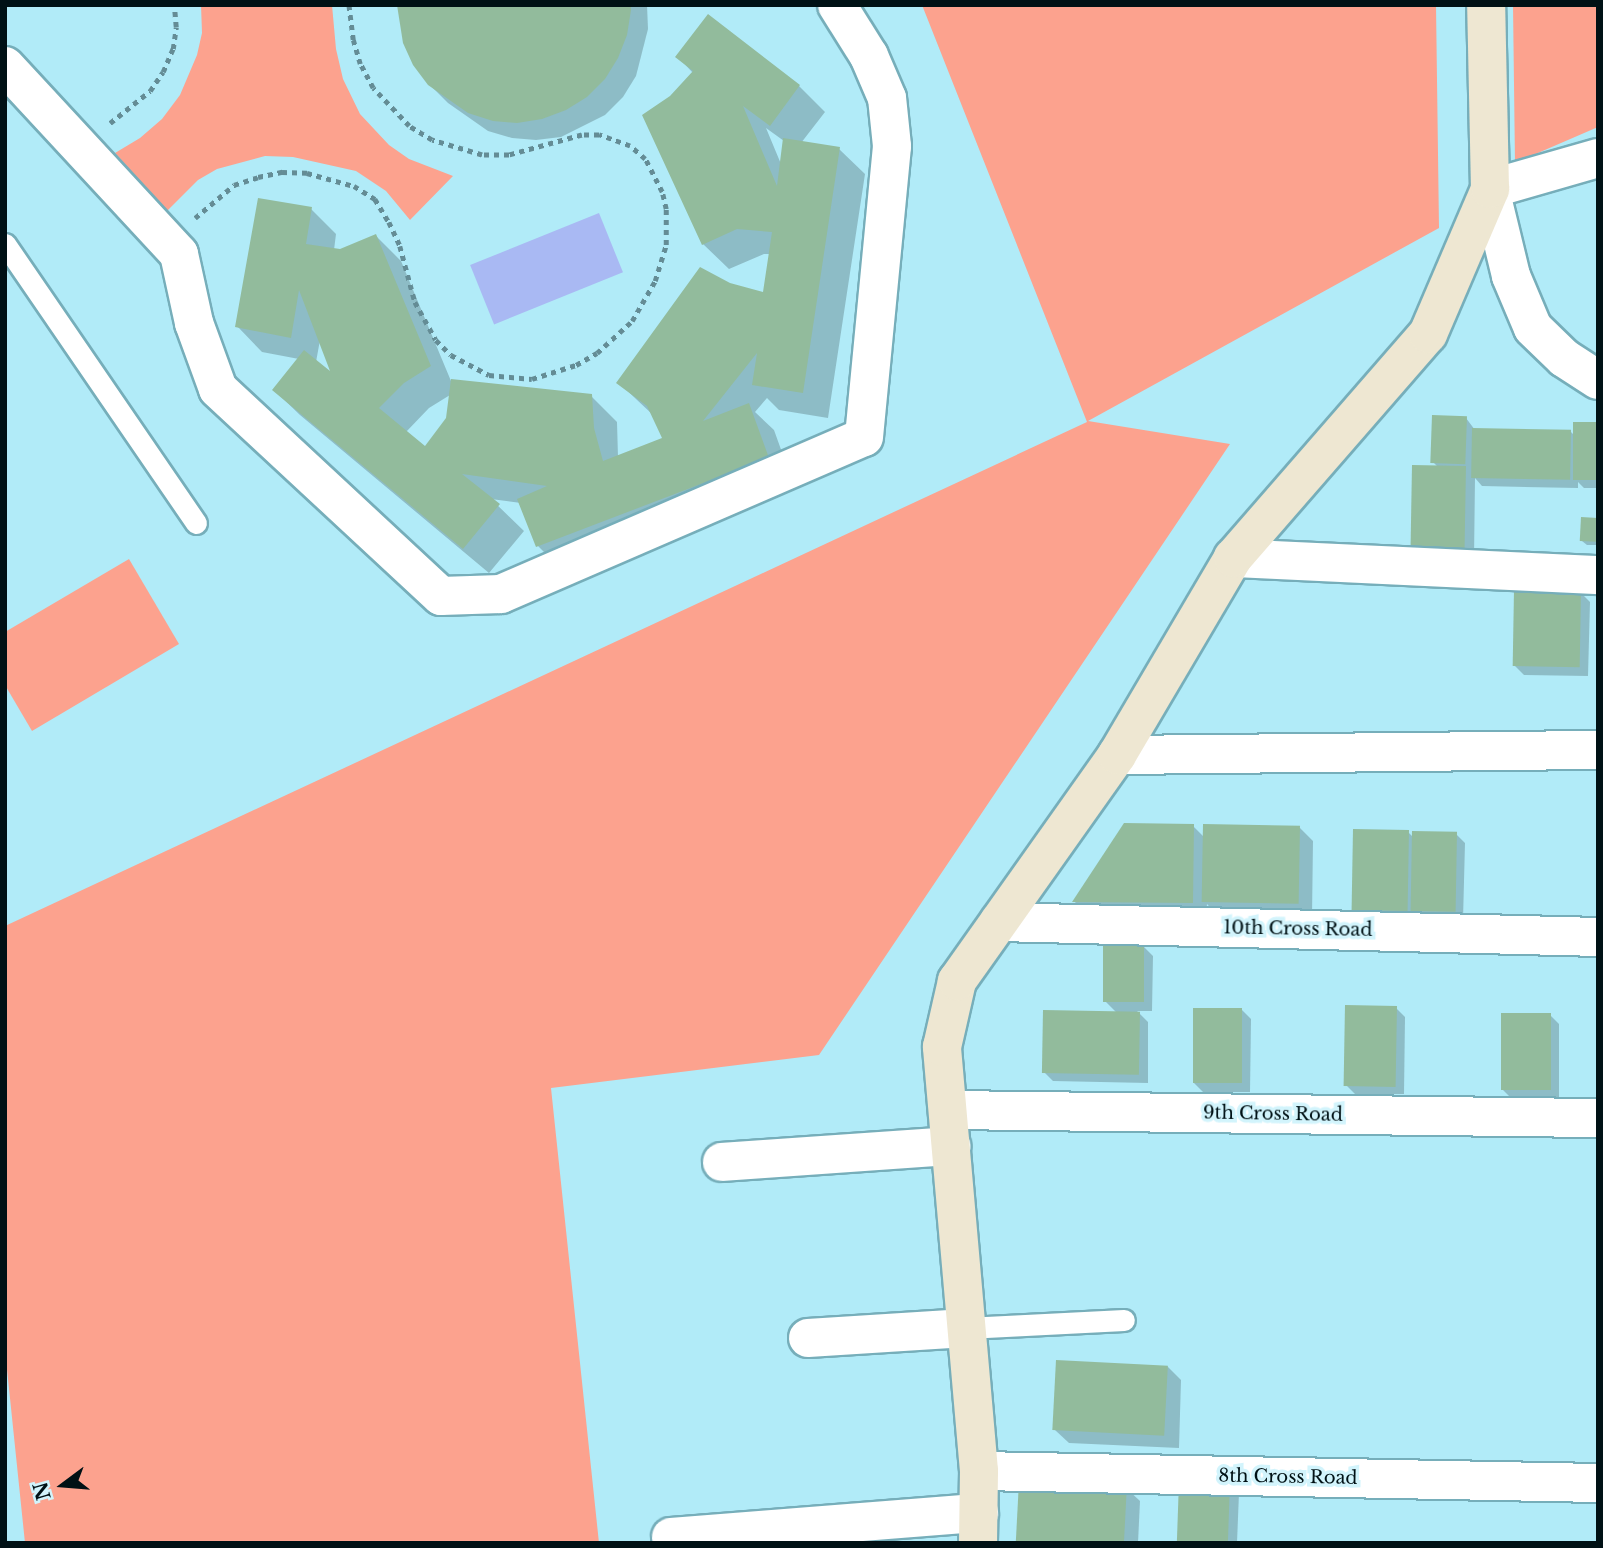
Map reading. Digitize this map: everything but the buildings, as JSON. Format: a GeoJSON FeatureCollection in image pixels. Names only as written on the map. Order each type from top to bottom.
{"type":"FeatureCollection","features":[{"type":"Feature","properties":{"kind":"street"},"geometry":{"type":"LineString","coordinates":[[5,66],[180,254],[194,323],[218,389],[441,596],[501,594],[864,437],[892,146],[887,98],[869,56],[837,5]]}},
{"type":"Feature","properties":{"kind":"street"},"geometry":{"type":"LineString","coordinates":[[1486,5],[1490,189],[1511,276],[1533,328],[1564,358],[1598,380]]}},
{"type":"Feature","properties":{"kind":"street"},"geometry":{"type":"LineString","coordinates":[[1490,189],[1598,158]]}},
{"type":"Feature","properties":{"kind":"street"},"geometry":{"type":"LineString","coordinates":[[671,1537],[979,1528],[979,1471],[942,1047],[957,981],[1118,755],[1233,558],[1428,334],[1490,189]]}},
{"type":"Feature","properties":{"kind":"street"},"geometry":{"type":"LineString","coordinates":[[1233,558],[1598,575]]}},
{"type":"Feature","properties":{"kind":"street"},"geometry":{"type":"LineString","coordinates":[[1118,755],[1598,751]]}},
{"type":"Feature","properties":{"kind":"street","name":"10th Cross Road"},"geometry":{"type":"LineString","coordinates":[[999,922],[1598,937]]}},
{"type":"Feature","properties":{"kind":"street","name":"9th Cross Road"},"geometry":{"type":"LineString","coordinates":[[722,1162],[949,1128],[1598,1118]]}},
{"type":"Feature","properties":{"kind":"street"},"geometry":{"type":"LineString","coordinates":[[808,1338],[966,1328]]}},
{"type":"Feature","properties":{"kind":"street","name":"8th Cross Road"},"geometry":{"type":"LineString","coordinates":[[979,1471],[1598,1483]]}},
{"type":"Feature","properties":{"kind":"lane"},"geometry":{"type":"LineString","coordinates":[[5,244],[196,523]]}},
{"type":"Feature","properties":{"kind":"lane"},"geometry":{"type":"LineString","coordinates":[[966,1328],[1124,1320]]}},
{"type":"Feature","properties":{"kind":"path"},"geometry":{"type":"LineString","coordinates":[[80,148],[150,91],[163,72],[173,50],[176,27],[174,5]]}},
{"type":"Feature","properties":{"kind":"path"},"geometry":{"type":"LineString","coordinates":[[167,241],[234,185],[282,172],[331,177],[375,199],[400,246],[423,322],[451,355],[469,367],[511,379],[532,379],[553,373],[597,353],[632,321],[655,281],[666,246],[666,209],[662,192],[645,159],[630,146],[599,135],[582,135],[509,155],[482,155],[432,140],[399,118],[373,88],[353,40],[349,5]]}},
{"type":"Feature","properties":{"kind":"shaded area"},"geometry":{"type":"Polygon","coordinates":[[[201,5],[332,5],[336,49],[343,79],[360,114],[389,145],[409,159],[453,176],[410,220],[386,191],[356,171],[293,157],[265,156],[217,169],[198,180],[167,211],[115,153],[140,138],[162,119],[180,95],[197,55],[202,33],[201,5]]]}},
{"type":"Feature","properties":{"kind":"shaded area"},"geometry":{"type":"Polygon","coordinates":[[[922,5],[1436,5],[1439,228],[1088,421],[1230,444],[819,1055],[551,1088],[599,1543],[25,1543],[5,1350],[5,926],[1087,422],[922,5]]]}},
{"type":"Feature","properties":{"kind":"shaded area"},"geometry":{"type":"Polygon","coordinates":[[[1513,5],[1598,5],[1598,127],[1515,163],[1513,5]]]}},
{"type":"Feature","properties":{"kind":"shaded area"},"geometry":{"type":"Polygon","coordinates":[[[129,559],[179,644],[32,731],[5,685],[5,632],[129,559]]]}},
{"type":"Feature","properties":{"kind":"water"},"geometry":{"type":"Polygon","coordinates":[[[599,213],[623,272],[494,324],[470,265],[599,213]]]}}]}
